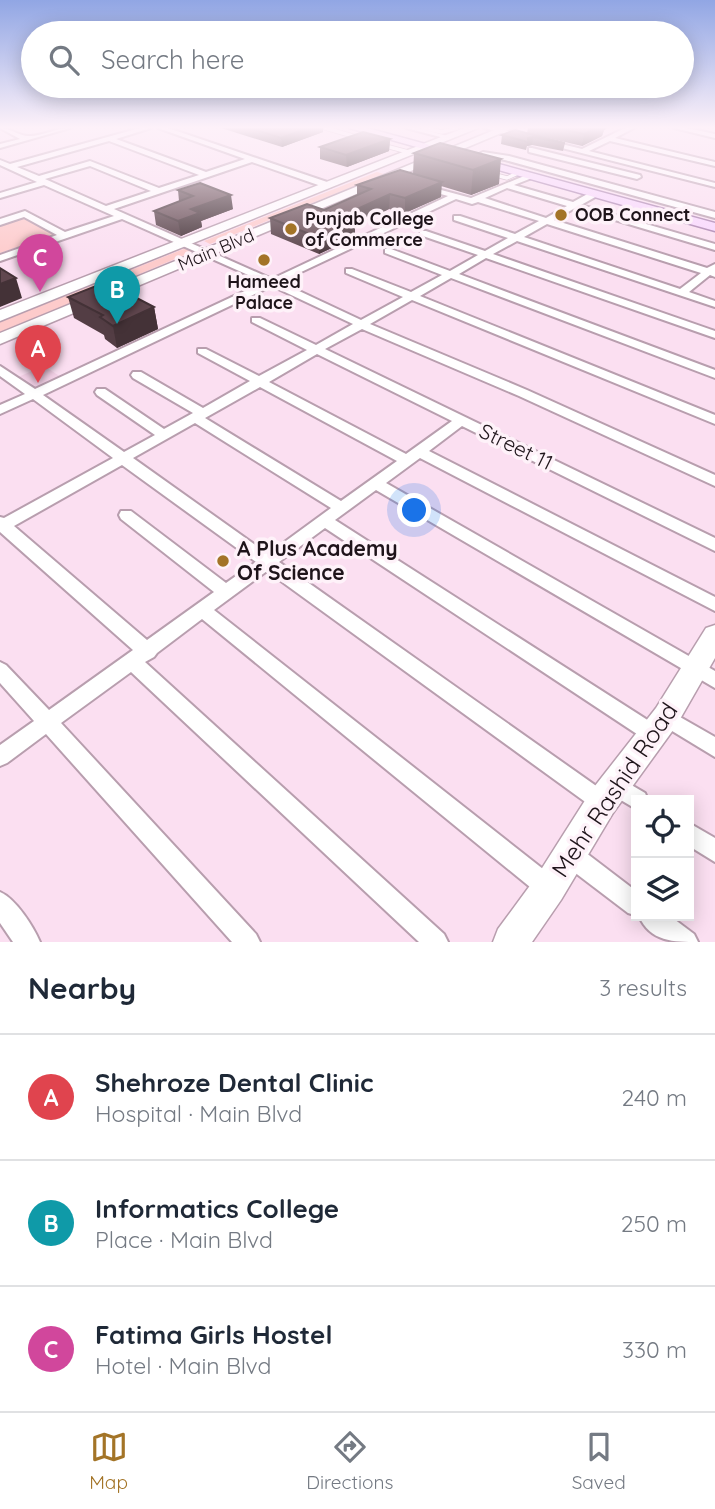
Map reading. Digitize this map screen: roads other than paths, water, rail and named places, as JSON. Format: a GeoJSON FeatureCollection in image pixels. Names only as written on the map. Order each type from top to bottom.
{"type":"FeatureCollection","features":[{"type":"Feature","properties":{"kind":"main road","name":"Main Blvd"},"geometry":{"type":"LineString","coordinates":[[0,316],[327,185],[352,172]]}},
{"type":"Feature","properties":{"kind":"main road","name":"Main Blvd"},"geometry":{"type":"LineString","coordinates":[[0,339],[409,172]]}},
{"type":"Feature","properties":{"kind":"main road"},"geometry":{"type":"LineString","coordinates":[[517,172],[715,228]]}},
{"type":"Feature","properties":{"kind":"main road"},"geometry":{"type":"LineString","coordinates":[[536,172],[715,221]]}},
{"type":"Feature","properties":{"kind":"main road","name":"Mehr Rashid Road"},"geometry":{"type":"LineString","coordinates":[[511,942],[569,854],[619,796],[659,725],[704,674],[715,635]]}},
{"type":"Feature","properties":{"kind":"street"},"geometry":{"type":"LineString","coordinates":[[24,172],[715,481]]}},
{"type":"Feature","properties":{"kind":"street"},"geometry":{"type":"LineString","coordinates":[[0,198],[64,172]]}},
{"type":"Feature","properties":{"kind":"street"},"geometry":{"type":"LineString","coordinates":[[112,172],[159,191]]}},
{"type":"Feature","properties":{"kind":"street"},"geometry":{"type":"LineString","coordinates":[[198,172],[206,175]]}},
{"type":"Feature","properties":{"kind":"street"},"geometry":{"type":"LineString","coordinates":[[106,209],[215,172]]}},
{"type":"Feature","properties":{"kind":"street"},"geometry":{"type":"LineString","coordinates":[[287,172],[327,185]]}},
{"type":"Feature","properties":{"kind":"street"},"geometry":{"type":"LineString","coordinates":[[558,172],[715,215]]}},
{"type":"Feature","properties":{"kind":"street"},"geometry":{"type":"LineString","coordinates":[[617,172],[637,177]]}},
{"type":"Feature","properties":{"kind":"street"},"geometry":{"type":"LineString","coordinates":[[662,172],[715,185]]}},
{"type":"Feature","properties":{"kind":"street"},"geometry":{"type":"LineString","coordinates":[[478,199],[508,186],[523,174]]}},
{"type":"Feature","properties":{"kind":"street"},"geometry":{"type":"LineString","coordinates":[[416,184],[456,197],[478,199],[713,271]]}},
{"type":"Feature","properties":{"kind":"street"},"geometry":{"type":"LineString","coordinates":[[508,186],[715,247]]}},
{"type":"Feature","properties":{"kind":"street"},"geometry":{"type":"LineString","coordinates":[[436,942],[1,525],[262,382],[594,194]]}},
{"type":"Feature","properties":{"kind":"street"},"geometry":{"type":"LineString","coordinates":[[0,410],[456,197]]}},
{"type":"Feature","properties":{"kind":"street"},"geometry":{"type":"LineString","coordinates":[[0,198],[65,236]]}},
{"type":"Feature","properties":{"kind":"street"},"geometry":{"type":"LineString","coordinates":[[0,222],[25,214]]}},
{"type":"Feature","properties":{"kind":"street"},"geometry":{"type":"LineString","coordinates":[[0,258],[122,216]]}},
{"type":"Feature","properties":{"kind":"street"},"geometry":{"type":"LineString","coordinates":[[457,218],[715,303]]}},
{"type":"Feature","properties":{"kind":"street"},"geometry":{"type":"LineString","coordinates":[[424,233],[715,335]]}},
{"type":"Feature","properties":{"kind":"street"},"geometry":{"type":"LineString","coordinates":[[388,251],[715,374]]}},
{"type":"Feature","properties":{"kind":"street"},"geometry":{"type":"LineString","coordinates":[[349,271],[715,420]]}},
{"type":"Feature","properties":{"kind":"street"},"geometry":{"type":"LineString","coordinates":[[682,293],[713,271]]}},
{"type":"Feature","properties":{"kind":"street","name":"Street 11"},"geometry":{"type":"LineString","coordinates":[[256,320],[715,545]]}},
{"type":"Feature","properties":{"kind":"street"},"geometry":{"type":"LineString","coordinates":[[202,351],[715,605]]}},
{"type":"Feature","properties":{"kind":"street"},"geometry":{"type":"LineString","coordinates":[[0,370],[267,562],[619,796]]}},
{"type":"Feature","properties":{"kind":"street"},"geometry":{"type":"LineString","coordinates":[[136,375],[341,508]]}},
{"type":"Feature","properties":{"kind":"street"},"geometry":{"type":"LineString","coordinates":[[101,392],[164,435]]}},
{"type":"Feature","properties":{"kind":"street"},"geometry":{"type":"LineString","coordinates":[[0,757],[461,421]]}},
{"type":"Feature","properties":{"kind":"street"},"geometry":{"type":"LineString","coordinates":[[375,484],[704,674]]}},
{"type":"Feature","properties":{"kind":"street"},"geometry":{"type":"LineString","coordinates":[[126,515],[226,592]]}},
{"type":"Feature","properties":{"kind":"street"},"geometry":{"type":"LineString","coordinates":[[324,520],[659,725],[715,748]]}},
{"type":"Feature","properties":{"kind":"street"},"geometry":{"type":"LineString","coordinates":[[202,610],[549,888]]}},
{"type":"Feature","properties":{"kind":"street"},"geometry":{"type":"LineString","coordinates":[[0,670],[248,942]]}},
{"type":"Feature","properties":{"kind":"street"},"geometry":{"type":"LineString","coordinates":[[694,837],[715,851]]}},
{"type":"Feature","properties":{"kind":"street"},"geometry":{"type":"LineString","coordinates":[[569,854],[631,901]]}},
{"type":"Feature","properties":{"kind":"street"},"geometry":{"type":"LineString","coordinates":[[0,904],[28,942]]}},
{"type":"Feature","properties":{"kind":"street"},"geometry":{"type":"LineString","coordinates":[[658,921],[686,942]]}},
{"type":"Feature","properties":{"kind":"lane"},"geometry":{"type":"LineString","coordinates":[[485,172],[507,178],[523,174]]}},
{"type":"Feature","properties":{"kind":"place","name":"OOB Connect"},"geometry":{"type":"Point","coordinates":[561,215]}},
{"type":"Feature","properties":{"kind":"place","name":"Punjab College of Commerce"},"geometry":{"type":"Point","coordinates":[291,229]}},
{"type":"Feature","properties":{"kind":"place","name":"Hameed Palace"},"geometry":{"type":"Point","coordinates":[264,260]}},
{"type":"Feature","properties":{"kind":"place","name":"Fatima Girls Hostel"},"geometry":{"type":"Point","coordinates":[40,292]}},
{"type":"Feature","properties":{"kind":"place","name":"Informatics College"},"geometry":{"type":"Point","coordinates":[117,324]}},
{"type":"Feature","properties":{"kind":"place","name":"Shehroze Dental Clinic"},"geometry":{"type":"Point","coordinates":[38,383]}},
{"type":"Feature","properties":{"kind":"place","name":"A Plus Academy Of Science"},"geometry":{"type":"Point","coordinates":[223,561]}}]}
